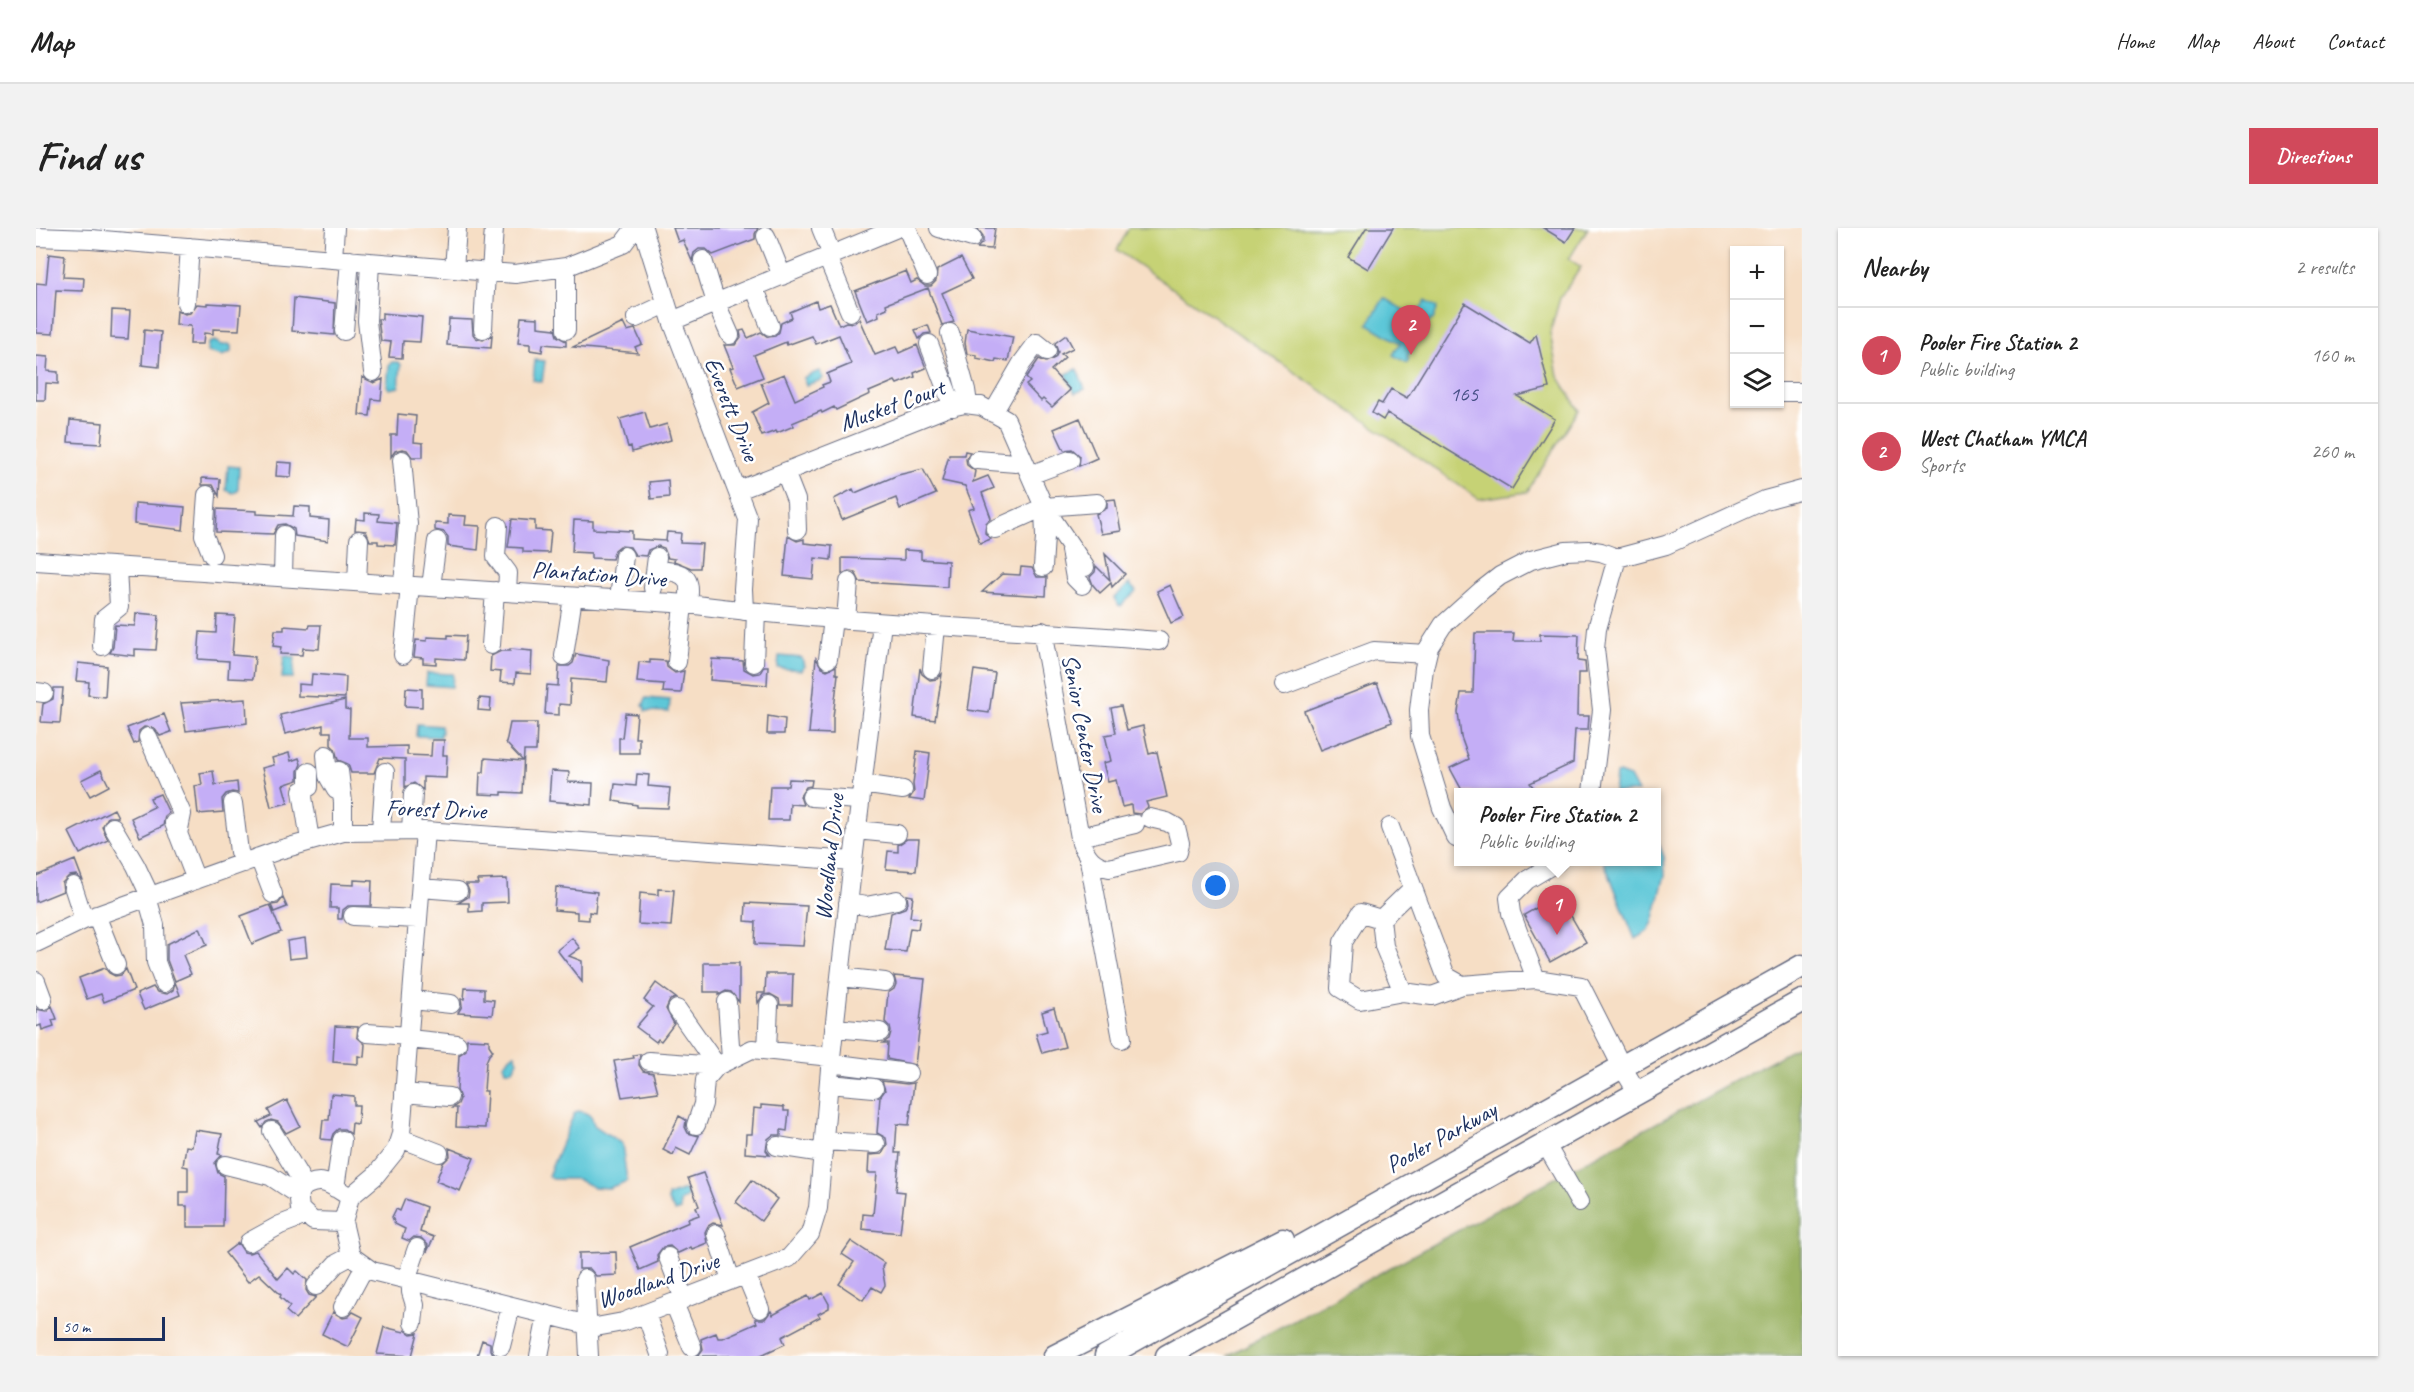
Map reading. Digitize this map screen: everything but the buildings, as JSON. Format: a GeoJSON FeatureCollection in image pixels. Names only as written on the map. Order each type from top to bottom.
{"type":"FeatureCollection","features":[{"type":"Feature","properties":{"kind":"main road","name":"Pooler Parkway"},"geometry":{"type":"LineString","coordinates":[[1106,1356],[1802,966]]}},
{"type":"Feature","properties":{"kind":"main road"},"geometry":{"type":"LineString","coordinates":[[1167,1356],[1802,1001]]}},
{"type":"Feature","properties":{"kind":"main road"},"geometry":{"type":"LineString","coordinates":[[1055,1356],[1574,1094]]}},
{"type":"Feature","properties":{"kind":"street"},"geometry":{"type":"LineString","coordinates":[[335,228],[341,260],[344,331]]}},
{"type":"Feature","properties":{"kind":"street"},"geometry":{"type":"LineString","coordinates":[[453,269],[457,228]]}},
{"type":"Feature","properties":{"kind":"street"},"geometry":{"type":"LineString","coordinates":[[483,328],[494,228]]}},
{"type":"Feature","properties":{"kind":"street"},"geometry":{"type":"LineString","coordinates":[[36,237],[190,247],[515,274],[566,267],[623,244],[635,228]]}},
{"type":"Feature","properties":{"kind":"street","name":"Everett Drive"},"geometry":{"type":"LineString","coordinates":[[643,228],[669,312],[739,490],[748,519],[743,589],[750,612],[754,663]]}},
{"type":"Feature","properties":{"kind":"street"},"geometry":{"type":"LineString","coordinates":[[821,228],[850,312]]}},
{"type":"Feature","properties":{"kind":"street"},"geometry":{"type":"LineString","coordinates":[[907,228],[927,275]]}},
{"type":"Feature","properties":{"kind":"street"},"geometry":{"type":"LineString","coordinates":[[939,228],[972,238]]}},
{"type":"Feature","properties":{"kind":"street"},"geometry":{"type":"LineString","coordinates":[[636,318],[716,303],[886,230]]}},
{"type":"Feature","properties":{"kind":"street"},"geometry":{"type":"LineString","coordinates":[[766,236],[782,276]]}},
{"type":"Feature","properties":{"kind":"street"},"geometry":{"type":"LineString","coordinates":[[186,303],[190,247]]}},
{"type":"Feature","properties":{"kind":"street"},"geometry":{"type":"LineString","coordinates":[[703,260],[716,303],[730,335]]}},
{"type":"Feature","properties":{"kind":"street"},"geometry":{"type":"LineString","coordinates":[[370,262],[373,372]]}},
{"type":"Feature","properties":{"kind":"street"},"geometry":{"type":"LineString","coordinates":[[566,267],[566,330]]}},
{"type":"Feature","properties":{"kind":"street"},"geometry":{"type":"LineString","coordinates":[[754,287],[770,326]]}},
{"type":"Feature","properties":{"kind":"street"},"geometry":{"type":"LineString","coordinates":[[950,333],[966,390],[960,405]]}},
{"type":"Feature","properties":{"kind":"street"},"geometry":{"type":"LineString","coordinates":[[993,413],[1022,363],[1037,343],[1047,351]]}},
{"type":"Feature","properties":{"kind":"street"},"geometry":{"type":"LineString","coordinates":[[929,344],[960,405]]}},
{"type":"Feature","properties":{"kind":"street"},"geometry":{"type":"LineString","coordinates":[[1784,392],[1802,392]]}},
{"type":"Feature","properties":{"kind":"street","name":"Musket Court"},"geometry":{"type":"LineString","coordinates":[[739,490],[960,405],[981,406],[1006,420],[1044,507]]}},
{"type":"Feature","properties":{"kind":"street"},"geometry":{"type":"LineString","coordinates":[[402,460],[408,524],[403,655]]}},
{"type":"Feature","properties":{"kind":"street"},"geometry":{"type":"LineString","coordinates":[[977,460],[1016,463],[1026,467],[1070,460]]}},
{"type":"Feature","properties":{"kind":"street"},"geometry":{"type":"LineString","coordinates":[[785,472],[796,500],[797,530]]}},
{"type":"Feature","properties":{"kind":"street"},"geometry":{"type":"LineString","coordinates":[[1454,834],[1442,808],[1420,736],[1419,710],[1427,654],[1443,625],[1457,611],[1500,576],[1531,560],[1577,550],[1601,552],[1617,558],[1666,545],[1765,500],[1802,490]]}},
{"type":"Feature","properties":{"kind":"street"},"geometry":{"type":"LineString","coordinates":[[207,495],[204,535],[211,564]]}},
{"type":"Feature","properties":{"kind":"street"},"geometry":{"type":"LineString","coordinates":[[995,529],[1044,507],[1098,503]]}},
{"type":"Feature","properties":{"kind":"street"},"geometry":{"type":"LineString","coordinates":[[1044,507],[1068,543],[1084,576]]}},
{"type":"Feature","properties":{"kind":"street"},"geometry":{"type":"LineString","coordinates":[[1043,567],[1044,507]]}},
{"type":"Feature","properties":{"kind":"street"},"geometry":{"type":"LineString","coordinates":[[498,526],[496,557],[508,573]]}},
{"type":"Feature","properties":{"kind":"street"},"geometry":{"type":"LineString","coordinates":[[211,564],[215,532]]}},
{"type":"Feature","properties":{"kind":"street"},"geometry":{"type":"LineString","coordinates":[[284,535],[284,577]]}},
{"type":"Feature","properties":{"kind":"street"},"geometry":{"type":"LineString","coordinates":[[357,582],[359,540]]}},
{"type":"Feature","properties":{"kind":"street"},"geometry":{"type":"LineString","coordinates":[[431,587],[434,540]]}},
{"type":"Feature","properties":{"kind":"street"},"geometry":{"type":"LineString","coordinates":[[491,645],[501,592],[508,573],[509,551]]}},
{"type":"Feature","properties":{"kind":"street"},"geometry":{"type":"LineString","coordinates":[[619,599],[624,556]]}},
{"type":"Feature","properties":{"kind":"street"},"geometry":{"type":"LineString","coordinates":[[652,602],[657,557]]}},
{"type":"Feature","properties":{"kind":"street"},"geometry":{"type":"LineString","coordinates":[[1592,788],[1602,711],[1595,649],[1597,629],[1617,558]]}},
{"type":"Feature","properties":{"kind":"street","name":"Plantation Drive"},"geometry":{"type":"LineString","coordinates":[[36,561],[117,567],[211,564],[284,577],[619,599],[882,623],[1042,631],[1159,641]]}},
{"type":"Feature","properties":{"kind":"street"},"geometry":{"type":"LineString","coordinates":[[117,567],[120,626]]}},
{"type":"Feature","properties":{"kind":"street"},"geometry":{"type":"LineString","coordinates":[[654,582],[667,571],[678,572],[689,584],[677,662]]}},
{"type":"Feature","properties":{"kind":"street"},"geometry":{"type":"LineString","coordinates":[[828,658],[849,582]]}},
{"type":"Feature","properties":{"kind":"street"},"geometry":{"type":"LineString","coordinates":[[564,656],[573,597]]}},
{"type":"Feature","properties":{"kind":"street"},"geometry":{"type":"LineString","coordinates":[[102,646],[104,619],[119,607]]}},
{"type":"Feature","properties":{"kind":"street","name":"Woodland Drive"},"geometry":{"type":"LineString","coordinates":[[358,1261],[372,1271],[596,1327],[623,1322],[646,1314],[789,1258],[810,1234],[818,1208],[834,1028],[882,623]]}},
{"type":"Feature","properties":{"kind":"street"},"geometry":{"type":"LineString","coordinates":[[932,669],[936,626]]}},
{"type":"Feature","properties":{"kind":"street","name":"Senior Center Drive"},"geometry":{"type":"LineString","coordinates":[[1042,631],[1122,1039]]}},
{"type":"Feature","properties":{"kind":"street"},"geometry":{"type":"LineString","coordinates":[[1284,685],[1374,651],[1427,654]]}},
{"type":"Feature","properties":{"kind":"street"},"geometry":{"type":"LineString","coordinates":[[148,737],[182,814],[176,827],[196,880]]}},
{"type":"Feature","properties":{"kind":"street"},"geometry":{"type":"LineString","coordinates":[[326,755],[328,776],[343,802]]}},
{"type":"Feature","properties":{"kind":"street"},"geometry":{"type":"LineString","coordinates":[[339,771],[343,802],[343,832]]}},
{"type":"Feature","properties":{"kind":"street"},"geometry":{"type":"LineString","coordinates":[[309,772],[309,787],[294,792],[310,840]]}},
{"type":"Feature","properties":{"kind":"street"},"geometry":{"type":"LineString","coordinates":[[381,830],[385,772]]}},
{"type":"Feature","properties":{"kind":"street"},"geometry":{"type":"LineString","coordinates":[[811,796],[903,790]]}},
{"type":"Feature","properties":{"kind":"street"},"geometry":{"type":"LineString","coordinates":[[343,1192],[375,1176],[396,1150],[400,1138],[421,888],[418,831],[413,794]]}},
{"type":"Feature","properties":{"kind":"street"},"geometry":{"type":"LineString","coordinates":[[233,803],[240,852],[252,860],[273,894]]}},
{"type":"Feature","properties":{"kind":"street"},"geometry":{"type":"LineString","coordinates":[[1143,821],[1167,822],[1176,827],[1180,843],[1178,852],[1109,868],[1099,866],[1083,847],[1143,821]]}},
{"type":"Feature","properties":{"kind":"street"},"geometry":{"type":"LineString","coordinates":[[118,822],[123,844],[149,897],[155,925],[156,962],[164,983]]}},
{"type":"Feature","properties":{"kind":"street"},"geometry":{"type":"LineString","coordinates":[[1390,827],[1446,976],[1462,985]]}},
{"type":"Feature","properties":{"kind":"street"},"geometry":{"type":"LineString","coordinates":[[856,830],[897,834]]}},
{"type":"Feature","properties":{"kind":"street","name":"Forest Drive"},"geometry":{"type":"LineString","coordinates":[[36,943],[90,918],[310,840],[343,832],[418,831],[853,861]]}},
{"type":"Feature","properties":{"kind":"street"},"geometry":{"type":"LineString","coordinates":[[1536,979],[1511,913],[1509,898],[1527,880],[1549,866]]}},
{"type":"Feature","properties":{"kind":"street"},"geometry":{"type":"LineString","coordinates":[[73,886],[116,965]]}},
{"type":"Feature","properties":{"kind":"street"},"geometry":{"type":"LineString","coordinates":[[421,888],[458,891]]}},
{"type":"Feature","properties":{"kind":"street"},"geometry":{"type":"LineString","coordinates":[[1381,919],[1413,888]]}},
{"type":"Feature","properties":{"kind":"street"},"geometry":{"type":"LineString","coordinates":[[848,903],[866,906],[897,900]]}},
{"type":"Feature","properties":{"kind":"street"},"geometry":{"type":"LineString","coordinates":[[1381,919],[1360,913],[1343,942],[1340,988],[1360,1000],[1403,992],[1432,996],[1462,985],[1536,979],[1581,986],[1622,1067],[1638,1093]]}},
{"type":"Feature","properties":{"kind":"street"},"geometry":{"type":"LineString","coordinates":[[353,916],[418,919]]}},
{"type":"Feature","properties":{"kind":"street"},"geometry":{"type":"LineString","coordinates":[[1381,919],[1384,946],[1403,992]]}},
{"type":"Feature","properties":{"kind":"street"},"geometry":{"type":"LineString","coordinates":[[840,977],[885,982]]}},
{"type":"Feature","properties":{"kind":"street"},"geometry":{"type":"LineString","coordinates":[[36,981],[43,1000]]}},
{"type":"Feature","properties":{"kind":"street"},"geometry":{"type":"LineString","coordinates":[[412,1000],[451,1004]]}},
{"type":"Feature","properties":{"kind":"street"},"geometry":{"type":"LineString","coordinates":[[724,1063],[727,1002]]}},
{"type":"Feature","properties":{"kind":"street"},"geometry":{"type":"LineString","coordinates":[[767,1050],[769,1005]]}},
{"type":"Feature","properties":{"kind":"street"},"geometry":{"type":"LineString","coordinates":[[677,1009],[724,1063]]}},
{"type":"Feature","properties":{"kind":"street"},"geometry":{"type":"LineString","coordinates":[[834,1028],[880,1032]]}},
{"type":"Feature","properties":{"kind":"street"},"geometry":{"type":"LineString","coordinates":[[366,1033],[457,1044]]}},
{"type":"Feature","properties":{"kind":"street"},"geometry":{"type":"LineString","coordinates":[[696,1125],[703,1104],[705,1080],[724,1063],[752,1049],[908,1073]]}},
{"type":"Feature","properties":{"kind":"street"},"geometry":{"type":"LineString","coordinates":[[649,1061],[724,1063]]}},
{"type":"Feature","properties":{"kind":"street"},"geometry":{"type":"LineString","coordinates":[[829,1084],[874,1088]]}},
{"type":"Feature","properties":{"kind":"street"},"geometry":{"type":"LineString","coordinates":[[404,1093],[448,1097]]}},
{"type":"Feature","properties":{"kind":"street"},"geometry":{"type":"LineString","coordinates":[[272,1131],[302,1190],[300,1209],[313,1221],[343,1222]]}},
{"type":"Feature","properties":{"kind":"street"},"geometry":{"type":"LineString","coordinates":[[400,1138],[439,1153]]}},
{"type":"Feature","properties":{"kind":"street"},"geometry":{"type":"LineString","coordinates":[[342,1140],[343,1222],[358,1261],[343,1307]]}},
{"type":"Feature","properties":{"kind":"street"},"geometry":{"type":"LineString","coordinates":[[777,1146],[823,1147],[876,1144]]}},
{"type":"Feature","properties":{"kind":"street"},"geometry":{"type":"LineString","coordinates":[[1546,1145],[1579,1202]]}},
{"type":"Feature","properties":{"kind":"street"},"geometry":{"type":"LineString","coordinates":[[226,1165],[270,1176],[302,1190]]}},
{"type":"Feature","properties":{"kind":"street"},"geometry":{"type":"LineString","coordinates":[[302,1190],[310,1182],[326,1182],[343,1192]]}},
{"type":"Feature","properties":{"kind":"street"},"geometry":{"type":"LineString","coordinates":[[249,1242],[280,1225],[306,1215]]}},
{"type":"Feature","properties":{"kind":"street"},"geometry":{"type":"LineString","coordinates":[[716,1234],[738,1278],[760,1309]]}},
{"type":"Feature","properties":{"kind":"street"},"geometry":{"type":"LineString","coordinates":[[413,1323],[415,1305],[408,1280],[417,1248]]}},
{"type":"Feature","properties":{"kind":"street"},"geometry":{"type":"LineString","coordinates":[[668,1257],[692,1347]]}},
{"type":"Feature","properties":{"kind":"street"},"geometry":{"type":"LineString","coordinates":[[316,1286],[336,1264],[358,1261]]}},
{"type":"Feature","properties":{"kind":"street"},"geometry":{"type":"LineString","coordinates":[[585,1278],[589,1356]]}},
{"type":"Feature","properties":{"kind":"street"},"geometry":{"type":"LineString","coordinates":[[501,1346],[511,1306]]}},
{"type":"Feature","properties":{"kind":"street"},"geometry":{"type":"LineString","coordinates":[[646,1314],[660,1354]]}},
{"type":"Feature","properties":{"kind":"street"},"geometry":{"type":"LineString","coordinates":[[539,1356],[547,1315]]}},
{"type":"Feature","properties":{"kind":"green space"},"geometry":{"type":"Polygon","coordinates":[[[1129,228],[1588,228],[1569,259],[1581,267],[1560,298],[1550,333],[1558,376],[1579,410],[1527,492],[1479,499],[1117,250],[1129,228]]]}},
{"type":"Feature","properties":{"kind":"green space"},"geometry":{"type":"Polygon","coordinates":[[[1802,1044],[1802,1356],[1227,1356],[1802,1044]]]}},
{"type":"Feature","properties":{"kind":"water"},"geometry":{"type":"Polygon","coordinates":[[[1384,298],[1415,317],[1426,300],[1438,307],[1433,320],[1430,320],[1407,357],[1409,358],[1407,363],[1393,355],[1400,343],[1368,324],[1384,298]]]}},
{"type":"Feature","properties":{"kind":"water"},"geometry":{"type":"Polygon","coordinates":[[[214,341],[222,345],[229,344],[231,352],[222,356],[207,352],[208,343],[214,341]]]}},
{"type":"Feature","properties":{"kind":"water"},"geometry":{"type":"Polygon","coordinates":[[[535,360],[545,361],[542,382],[533,380],[535,360]]]}},
{"type":"Feature","properties":{"kind":"water"},"geometry":{"type":"Polygon","coordinates":[[[392,362],[399,362],[401,365],[399,387],[389,389],[387,386],[389,365],[392,362]]]}},
{"type":"Feature","properties":{"kind":"water"},"geometry":{"type":"Polygon","coordinates":[[[1077,369],[1085,389],[1075,393],[1066,374],[1077,369]]]}},
{"type":"Feature","properties":{"kind":"water"},"geometry":{"type":"Polygon","coordinates":[[[819,371],[823,378],[806,385],[803,378],[819,371]]]}},
{"type":"Feature","properties":{"kind":"water"},"geometry":{"type":"Polygon","coordinates":[[[228,466],[239,467],[238,491],[233,493],[226,490],[228,466]]]}},
{"type":"Feature","properties":{"kind":"water"},"geometry":{"type":"Polygon","coordinates":[[[1129,584],[1136,591],[1121,606],[1118,605],[1114,598],[1129,584]]]}},
{"type":"Feature","properties":{"kind":"water"},"geometry":{"type":"Polygon","coordinates":[[[284,656],[295,657],[293,678],[282,678],[284,656]]]}},
{"type":"Feature","properties":{"kind":"water"},"geometry":{"type":"Polygon","coordinates":[[[779,656],[802,658],[804,666],[801,670],[778,668],[779,656]]]}},
{"type":"Feature","properties":{"kind":"water"},"geometry":{"type":"Polygon","coordinates":[[[427,673],[453,674],[452,687],[426,685],[427,673]]]}},
{"type":"Feature","properties":{"kind":"water"},"geometry":{"type":"Polygon","coordinates":[[[646,698],[670,700],[669,712],[645,711],[643,706],[646,698]]]}},
{"type":"Feature","properties":{"kind":"water"},"geometry":{"type":"Polygon","coordinates":[[[417,724],[441,726],[442,733],[440,737],[416,736],[417,724]]]}},
{"type":"Feature","properties":{"kind":"water"},"geometry":{"type":"Polygon","coordinates":[[[1616,774],[1630,777],[1636,788],[1614,788],[1616,774]]]}},
{"type":"Feature","properties":{"kind":"water"},"geometry":{"type":"Polygon","coordinates":[[[1661,849],[1665,875],[1653,922],[1648,931],[1635,939],[1606,866],[1661,866],[1661,849]]]}},
{"type":"Feature","properties":{"kind":"water"},"geometry":{"type":"Polygon","coordinates":[[[515,1054],[518,1061],[513,1070],[505,1070],[503,1064],[515,1054]]]}},
{"type":"Feature","properties":{"kind":"water"},"geometry":{"type":"Polygon","coordinates":[[[578,1111],[589,1115],[594,1125],[622,1144],[627,1181],[609,1188],[593,1187],[577,1179],[553,1179],[548,1176],[574,1114],[578,1111]]]}},
{"type":"Feature","properties":{"kind":"water"},"geometry":{"type":"Polygon","coordinates":[[[685,1190],[688,1196],[680,1202],[680,1210],[675,1212],[668,1201],[668,1196],[685,1190]]]}},
{"type":"Feature","properties":{"kind":"place","name":"West Chatham YMCA"},"geometry":{"type":"Point","coordinates":[1411,355]}},
{"type":"Feature","properties":{"kind":"place","name":"Pooler Fire Station 2"},"geometry":{"type":"Point","coordinates":[1557,935]}}]}
